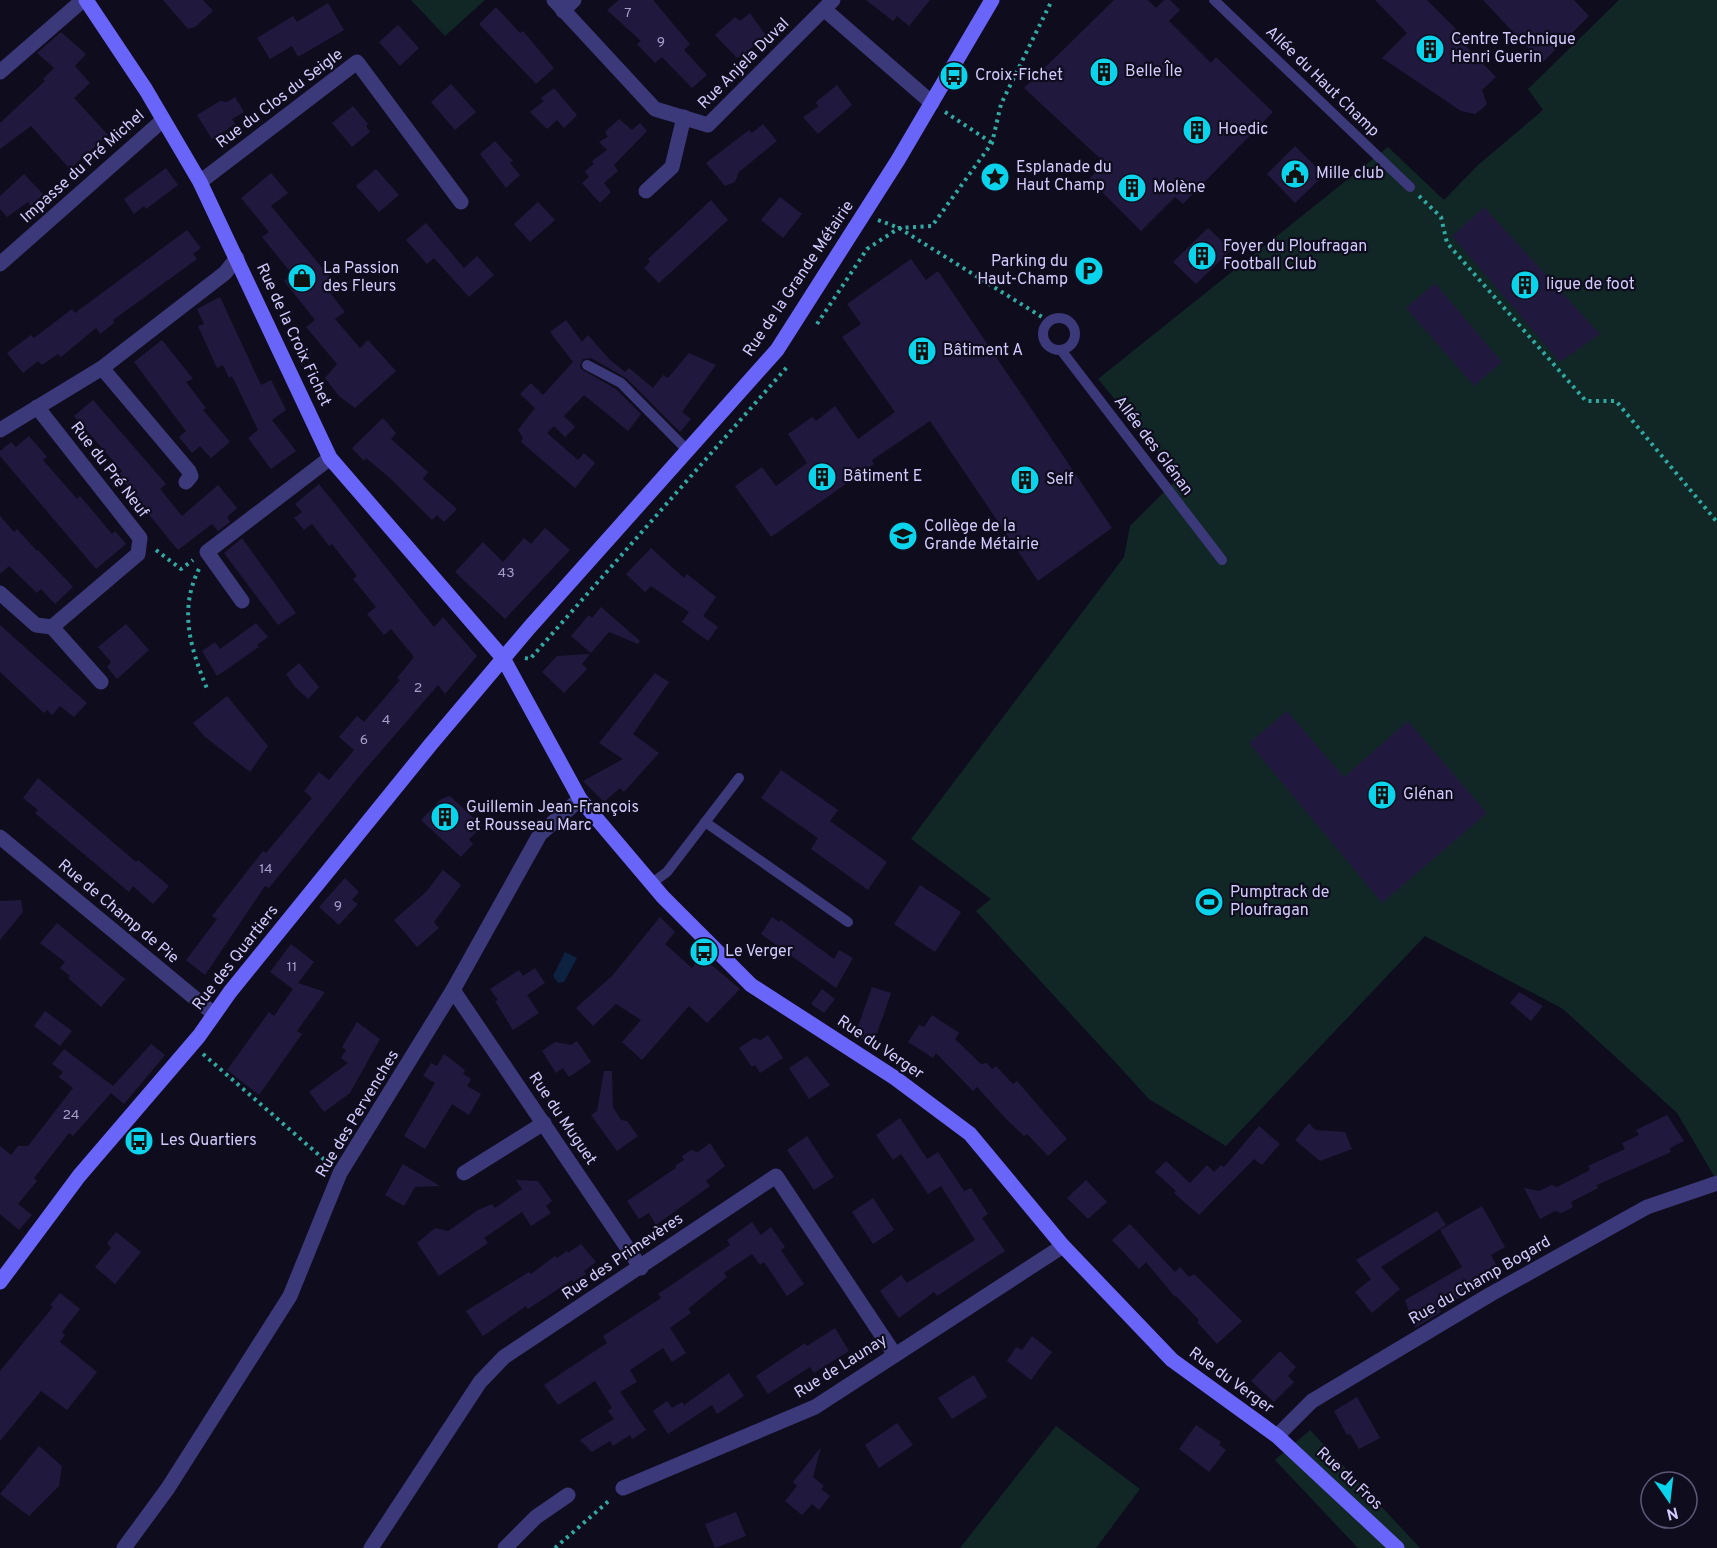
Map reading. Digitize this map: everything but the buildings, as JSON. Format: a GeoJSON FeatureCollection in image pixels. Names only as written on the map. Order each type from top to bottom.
{"type":"FeatureCollection","features":[{"type":"Feature","properties":{"kind":"street"},"geometry":{"type":"LineString","coordinates":[[0,72],[85,0]]}},
{"type":"Feature","properties":{"kind":"street","name":"Rue de la Croix Fichet"},"geometry":{"type":"LineString","coordinates":[[85,0],[163,120],[200,182],[330,458],[503,658]]}},
{"type":"Feature","properties":{"kind":"street","name":"Rue de la Grande Métairie"},"geometry":{"type":"LineString","coordinates":[[503,658],[777,350],[864,214],[992,0]]}},
{"type":"Feature","properties":{"kind":"street","name":"Rue Anjela Duval"},"geometry":{"type":"LineString","coordinates":[[564,4],[655,109],[708,125],[829,5],[932,103]]}},
{"type":"Feature","properties":{"kind":"street","name":"Rue du Clos du Seigle"},"geometry":{"type":"LineString","coordinates":[[200,182],[357,62],[461,202]]}},
{"type":"Feature","properties":{"kind":"street"},"geometry":{"type":"LineString","coordinates":[[646,191],[672,167],[684,117]]}},
{"type":"Feature","properties":{"kind":"street","name":"Impasse du Pré Michel"},"geometry":{"type":"LineString","coordinates":[[0,264],[163,120]]}},
{"type":"Feature","properties":{"kind":"street"},"geometry":{"type":"LineString","coordinates":[[0,430],[102,368],[225,273],[237,258]]}},
{"type":"Feature","properties":{"kind":"street"},"geometry":{"type":"LineString","coordinates":[[102,368],[189,471],[191,476],[186,482]]}},
{"type":"Feature","properties":{"kind":"street","name":"Rue du Pré Neuf"},"geometry":{"type":"LineString","coordinates":[[37,407],[140,538],[138,554],[52,627]]}},
{"type":"Feature","properties":{"kind":"street"},"geometry":{"type":"LineString","coordinates":[[242,601],[207,552],[330,458]]}},
{"type":"Feature","properties":{"kind":"street"},"geometry":{"type":"LineString","coordinates":[[0,593],[36,625],[52,627],[101,682]]}},
{"type":"Feature","properties":{"kind":"street","name":"Rue du Verger"},"geometry":{"type":"LineString","coordinates":[[503,658],[580,799],[652,883],[751,986],[895,1078],[970,1134],[1063,1246],[1172,1360],[1277,1437]]}},
{"type":"Feature","properties":{"kind":"street","name":"Rue des Quartiers"},"geometry":{"type":"LineString","coordinates":[[0,1282],[79,1176],[192,1044],[503,658]]}},
{"type":"Feature","properties":{"kind":"street","name":"Rue des Pervenches"},"geometry":{"type":"LineString","coordinates":[[124,1548],[168,1488],[290,1296],[340,1173],[453,990],[540,834],[580,799]]}},
{"type":"Feature","properties":{"kind":"street","name":"Rue de Champ de Pie"},"geometry":{"type":"LineString","coordinates":[[0,837],[214,1014]]}},
{"type":"Feature","properties":{"kind":"street","name":"Rue du Muguet"},"geometry":{"type":"LineString","coordinates":[[453,990],[641,1268]]}},
{"type":"Feature","properties":{"kind":"street"},"geometry":{"type":"LineString","coordinates":[[464,1173],[544,1123]]}},
{"type":"Feature","properties":{"kind":"street","name":"Rue des Primevères"},"geometry":{"type":"LineString","coordinates":[[371,1548],[480,1383],[504,1357],[641,1268],[776,1176],[895,1355]]}},
{"type":"Feature","properties":{"kind":"street","name":"Rue du Champ Bogard"},"geometry":{"type":"LineString","coordinates":[[1277,1437],[1312,1401],[1491,1294],[1647,1207],[1717,1184]]}},
{"type":"Feature","properties":{"kind":"street","name":"Rue de Launay"},"geometry":{"type":"LineString","coordinates":[[623,1488],[815,1407],[1063,1246]]}},
{"type":"Feature","properties":{"kind":"street","name":"Rue du Fros"},"geometry":{"type":"LineString","coordinates":[[1277,1437],[1396,1548]]}},
{"type":"Feature","properties":{"kind":"street"},"geometry":{"type":"LineString","coordinates":[[505,1548],[536,1517],[568,1495]]}},
{"type":"Feature","properties":{"kind":"lane","name":"Allée du Haut Champ"},"geometry":{"type":"LineString","coordinates":[[1214,0],[1410,187]]}},
{"type":"Feature","properties":{"kind":"lane"},"geometry":{"type":"LineString","coordinates":[[1065,320],[1075,331],[1071,345],[1061,350],[1053,349],[1045,341],[1044,331],[1050,322],[1065,320]]}},
{"type":"Feature","properties":{"kind":"lane","name":"Allée des Glénan"},"geometry":{"type":"LineString","coordinates":[[1061,350],[1222,560]]}},
{"type":"Feature","properties":{"kind":"lane"},"geometry":{"type":"LineString","coordinates":[[587,365],[621,383],[687,451]]}},
{"type":"Feature","properties":{"kind":"lane"},"geometry":{"type":"LineString","coordinates":[[652,883],[667,872],[739,778]]}},
{"type":"Feature","properties":{"kind":"lane"},"geometry":{"type":"LineString","coordinates":[[705,822],[848,922]]}},
{"type":"Feature","properties":{"kind":"path"},"geometry":{"type":"LineString","coordinates":[[994,130],[1001,104],[1052,0]]}},
{"type":"Feature","properties":{"kind":"path"},"geometry":{"type":"LineString","coordinates":[[932,103],[992,143]]}},
{"type":"Feature","properties":{"kind":"path"},"geometry":{"type":"LineString","coordinates":[[1410,187],[1441,217],[1447,243],[1586,401],[1616,401],[1717,522]]}},
{"type":"Feature","properties":{"kind":"path"},"geometry":{"type":"LineString","coordinates":[[864,214],[899,228],[1050,322]]}},
{"type":"Feature","properties":{"kind":"path"},"geometry":{"type":"LineString","coordinates":[[140,538],[181,568],[207,552]]}},
{"type":"Feature","properties":{"kind":"path"},"geometry":{"type":"LineString","coordinates":[[207,552],[192,583],[188,606],[189,637],[208,691]]}},
{"type":"Feature","properties":{"kind":"path"},"geometry":{"type":"LineString","coordinates":[[192,1044],[340,1173]]}},
{"type":"Feature","properties":{"kind":"path"},"geometry":{"type":"LineString","coordinates":[[555,1548],[623,1488]]}},
{"type":"Feature","properties":{"kind":"green space"},"geometry":{"type":"Polygon","coordinates":[[[411,0],[485,0],[445,36],[411,0]]]}},
{"type":"Feature","properties":{"kind":"green space"},"geometry":{"type":"Polygon","coordinates":[[[1619,0],[1717,0],[1717,1181],[1677,1113],[1563,1009],[1425,936],[1226,1146],[1149,1099],[976,911],[991,899],[911,839],[1124,557],[1130,526],[1179,477],[1098,379],[1388,147],[1444,200],[1478,165],[1543,110],[1528,89],[1619,0]]]}},
{"type":"Feature","properties":{"kind":"green space"},"geometry":{"type":"Polygon","coordinates":[[[1056,1426],[1140,1489],[1096,1548],[960,1548],[1056,1426]]]}},
{"type":"Feature","properties":{"kind":"green space"},"geometry":{"type":"Polygon","coordinates":[[[1310,1430],[1420,1548],[1358,1548],[1275,1460],[1310,1430]]]}},
{"type":"Feature","properties":{"kind":"water"},"geometry":{"type":"Polygon","coordinates":[[[565,952],[577,958],[564,982],[558,983],[553,976],[565,952]]]}},
{"type":"Feature","properties":{"kind":"place","name":"Centre Technique Henri Guerin"},"geometry":{"type":"Point","coordinates":[1430,49]}},
{"type":"Feature","properties":{"kind":"place","name":"Belle Île"},"geometry":{"type":"Point","coordinates":[1104,72]}},
{"type":"Feature","properties":{"kind":"place","name":"Croix-Fichet"},"geometry":{"type":"Point","coordinates":[954,76]}},
{"type":"Feature","properties":{"kind":"place","name":"Hoedic"},"geometry":{"type":"Point","coordinates":[1197,130]}},
{"type":"Feature","properties":{"kind":"place","name":"Mille club"},"geometry":{"type":"Point","coordinates":[1295,174]}},
{"type":"Feature","properties":{"kind":"place","name":"Esplanade du Haut Champ"},"geometry":{"type":"Point","coordinates":[995,177]}},
{"type":"Feature","properties":{"kind":"place","name":"Molène"},"geometry":{"type":"Point","coordinates":[1132,188]}},
{"type":"Feature","properties":{"kind":"place","name":"Foyer du Ploufragan Football Club"},"geometry":{"type":"Point","coordinates":[1202,256]}},
{"type":"Feature","properties":{"kind":"place","name":"Parking du Haut-Champ"},"geometry":{"type":"Point","coordinates":[1089,271]}},
{"type":"Feature","properties":{"kind":"place","name":"La Passion des Fleurs"},"geometry":{"type":"Point","coordinates":[302,278]}},
{"type":"Feature","properties":{"kind":"place","name":"ligue de foot"},"geometry":{"type":"Point","coordinates":[1525,285]}},
{"type":"Feature","properties":{"kind":"place","name":"Bâtiment A"},"geometry":{"type":"Point","coordinates":[922,351]}},
{"type":"Feature","properties":{"kind":"place","name":"Bâtiment E"},"geometry":{"type":"Point","coordinates":[822,477]}},
{"type":"Feature","properties":{"kind":"place","name":"Self"},"geometry":{"type":"Point","coordinates":[1025,480]}},
{"type":"Feature","properties":{"kind":"place","name":"Collège de la Grande Métairie"},"geometry":{"type":"Point","coordinates":[903,536]}},
{"type":"Feature","properties":{"kind":"place","name":"Glénan"},"geometry":{"type":"Point","coordinates":[1382,795]}},
{"type":"Feature","properties":{"kind":"place","name":"Guillemin Jean-François et Rousseau Marc"},"geometry":{"type":"Point","coordinates":[445,817]}},
{"type":"Feature","properties":{"kind":"place","name":"Pumptrack de Ploufragan"},"geometry":{"type":"Point","coordinates":[1209,902]}},
{"type":"Feature","properties":{"kind":"place","name":"Le Verger"},"geometry":{"type":"Point","coordinates":[704,952]}},
{"type":"Feature","properties":{"kind":"place","name":"Les Quartiers"},"geometry":{"type":"Point","coordinates":[139,1141]}}]}
